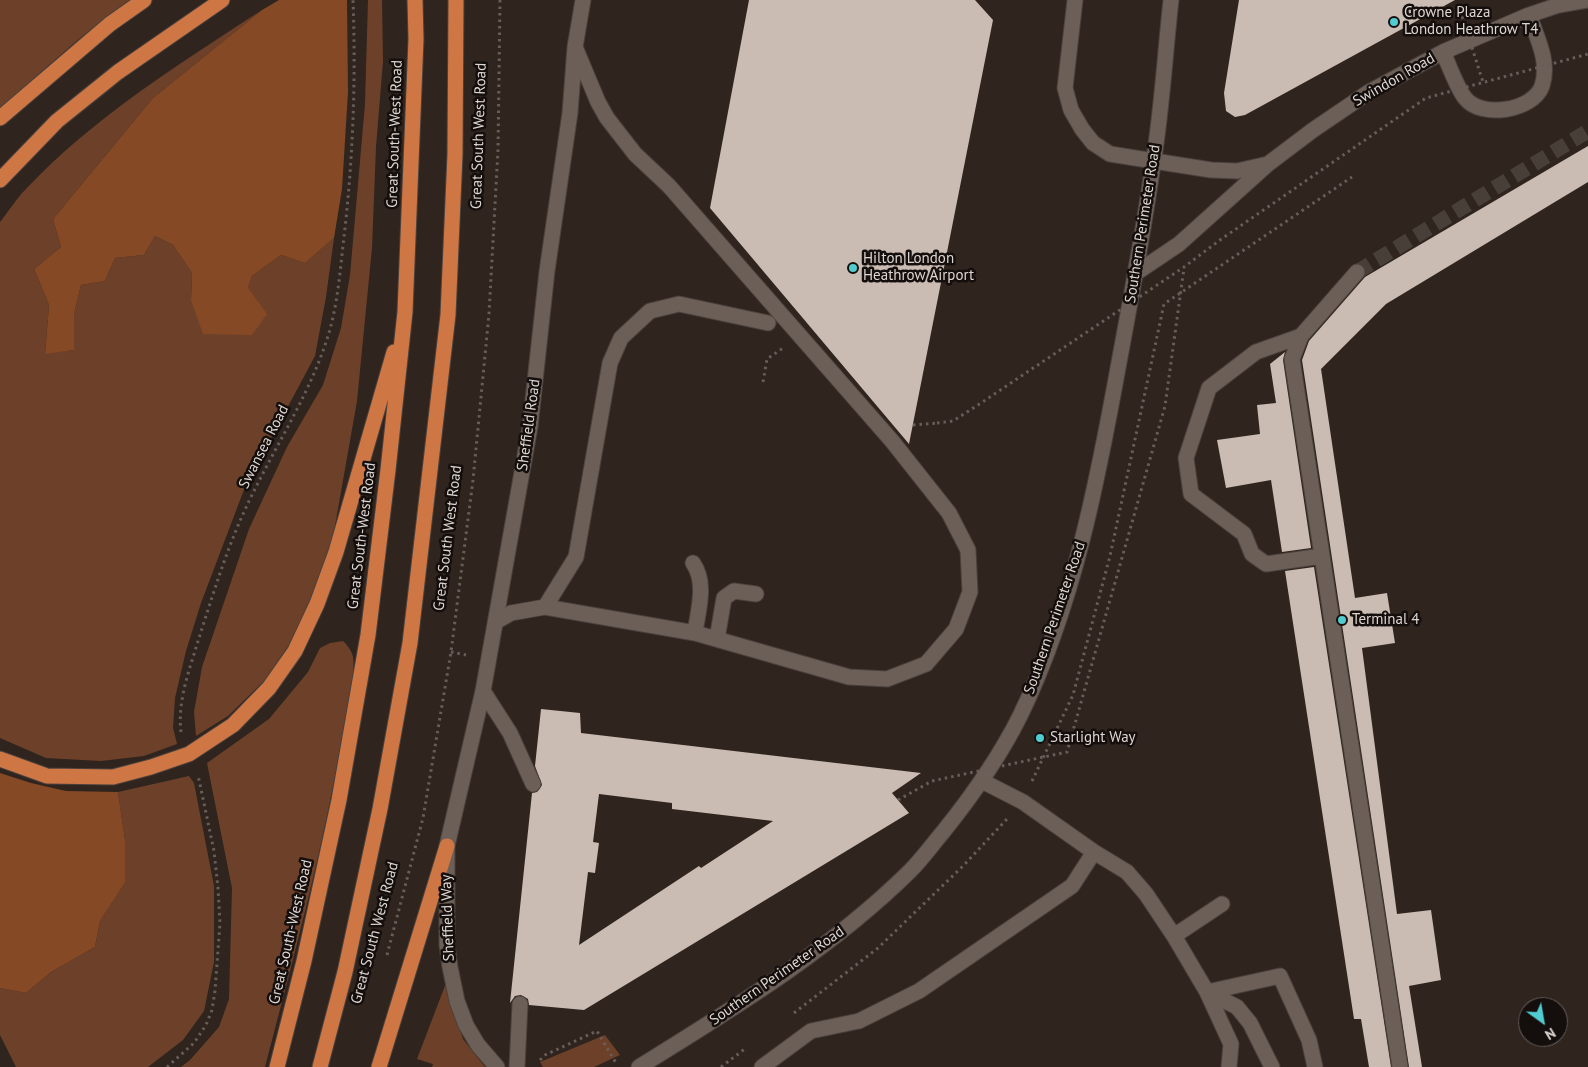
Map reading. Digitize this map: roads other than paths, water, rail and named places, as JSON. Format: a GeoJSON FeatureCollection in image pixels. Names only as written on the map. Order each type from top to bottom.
{"type":"FeatureCollection","features":[{"type":"Feature","properties":{"kind":"highway"},"geometry":{"type":"LineString","coordinates":[[0,118],[110,24],[144,0]]}},
{"type":"Feature","properties":{"kind":"highway"},"geometry":{"type":"LineString","coordinates":[[0,180],[57,121],[118,72],[222,0]]}},
{"type":"Feature","properties":{"kind":"highway","name":"Great South-West Road"},"geometry":{"type":"LineString","coordinates":[[276,1067],[304,961],[339,800],[366,645],[405,312],[416,49],[415,0]]}},
{"type":"Feature","properties":{"kind":"highway","name":"Great South West Road"},"geometry":{"type":"LineString","coordinates":[[320,1067],[345,972],[378,819],[410,643],[448,314],[455,144],[456,0]]}},
{"type":"Feature","properties":{"kind":"highway"},"geometry":{"type":"LineString","coordinates":[[0,759],[46,776],[113,777],[152,768],[189,754],[233,725],[269,688],[295,650],[317,604],[333,561],[405,312]]}},
{"type":"Feature","properties":{"kind":"highway"},"geometry":{"type":"LineString","coordinates":[[379,1067],[447,846]]}},
{"type":"Feature","properties":{"kind":"street","name":"Sheffield Road"},"geometry":{"type":"LineString","coordinates":[[447,846],[483,691],[497,621],[530,427],[547,271],[570,113],[575,47],[583,0]]}},
{"type":"Feature","properties":{"kind":"street","name":"Swindon Road"},"geometry":{"type":"LineString","coordinates":[[1075,0],[1065,88],[1071,110],[1093,143],[1110,154],[1211,170],[1237,171],[1268,164]]}},
{"type":"Feature","properties":{"kind":"street","name":"Southern Perimeter Road"},"geometry":{"type":"LineString","coordinates":[[638,1067],[771,984],[820,949],[872,907],[912,869],[961,809],[982,781],[1018,719],[1040,672],[1081,548],[1108,422],[1136,273],[1154,162],[1171,0]]}},
{"type":"Feature","properties":{"kind":"street","name":"Swindon Road"},"geometry":{"type":"LineString","coordinates":[[1136,273],[1179,244],[1268,164],[1313,130],[1370,92],[1443,52],[1528,15],[1559,5],[1588,0]]}},
{"type":"Feature","properties":{"kind":"street"},"geometry":{"type":"LineString","coordinates":[[1443,52],[1465,99],[1476,107],[1492,111],[1516,107],[1531,101],[1542,88],[1545,72],[1544,57],[1528,15]]}},
{"type":"Feature","properties":{"kind":"street"},"geometry":{"type":"LineString","coordinates":[[497,621],[511,613],[545,607],[694,633],[849,678],[887,679],[926,664],[956,629],[970,592],[968,550],[949,513],[892,441],[669,186],[635,154],[607,118],[598,102],[575,47]]}},
{"type":"Feature","properties":{"kind":"street"},"geometry":{"type":"LineString","coordinates":[[1356,272],[1301,336],[1292,359],[1400,1067]]}},
{"type":"Feature","properties":{"kind":"street"},"geometry":{"type":"LineString","coordinates":[[545,607],[576,557],[610,363],[621,338],[650,311],[679,304],[768,323]]}},
{"type":"Feature","properties":{"kind":"street"},"geometry":{"type":"LineString","coordinates":[[1301,336],[1256,352],[1209,388],[1186,458],[1191,494],[1244,534],[1252,554],[1266,564],[1322,556]]}},
{"type":"Feature","properties":{"kind":"street"},"geometry":{"type":"LineString","coordinates":[[694,563],[701,581],[694,633]]}},
{"type":"Feature","properties":{"kind":"street"},"geometry":{"type":"LineString","coordinates":[[717,639],[724,598],[734,591],[756,594]]}},
{"type":"Feature","properties":{"kind":"street"},"geometry":{"type":"LineString","coordinates":[[483,691],[510,733],[533,784]]}},
{"type":"Feature","properties":{"kind":"street"},"geometry":{"type":"LineString","coordinates":[[982,781],[1023,802],[1094,852],[1127,872],[1146,894],[1174,936],[1207,992],[1231,1044],[1229,1067]]}},
{"type":"Feature","properties":{"kind":"street","name":"Sheffield Way"},"geometry":{"type":"LineString","coordinates":[[447,846],[446,935],[450,968],[466,1025],[478,1045],[497,1067]]}},
{"type":"Feature","properties":{"kind":"street"},"geometry":{"type":"LineString","coordinates":[[762,1067],[811,1031],[859,1021],[919,991],[1072,886],[1094,852]]}},
{"type":"Feature","properties":{"kind":"street"},"geometry":{"type":"LineString","coordinates":[[1174,936],[1222,904]]}},
{"type":"Feature","properties":{"kind":"street"},"geometry":{"type":"LineString","coordinates":[[1207,992],[1280,976],[1309,1040],[1315,1067]]}},
{"type":"Feature","properties":{"kind":"street"},"geometry":{"type":"LineString","coordinates":[[1207,992],[1237,1007],[1250,1023],[1272,1067]]}},
{"type":"Feature","properties":{"kind":"street"},"geometry":{"type":"LineString","coordinates":[[517,1067],[520,1004]]}},
{"type":"Feature","properties":{"kind":"tunnel"},"geometry":{"type":"LineString","coordinates":[[1357,272],[1588,131]]}},
{"type":"Feature","properties":{"kind":"place","name":"Crowne Plaza London Heathrow T4"},"geometry":{"type":"Point","coordinates":[1394,22]}},
{"type":"Feature","properties":{"kind":"place","name":"Hilton London Heathrow Airport"},"geometry":{"type":"Point","coordinates":[853,268]}},
{"type":"Feature","properties":{"kind":"place","name":"Terminal 4"},"geometry":{"type":"Point","coordinates":[1342,620]}},
{"type":"Feature","properties":{"kind":"place","name":"Starlight Way"},"geometry":{"type":"Point","coordinates":[1040,738]}}]}
